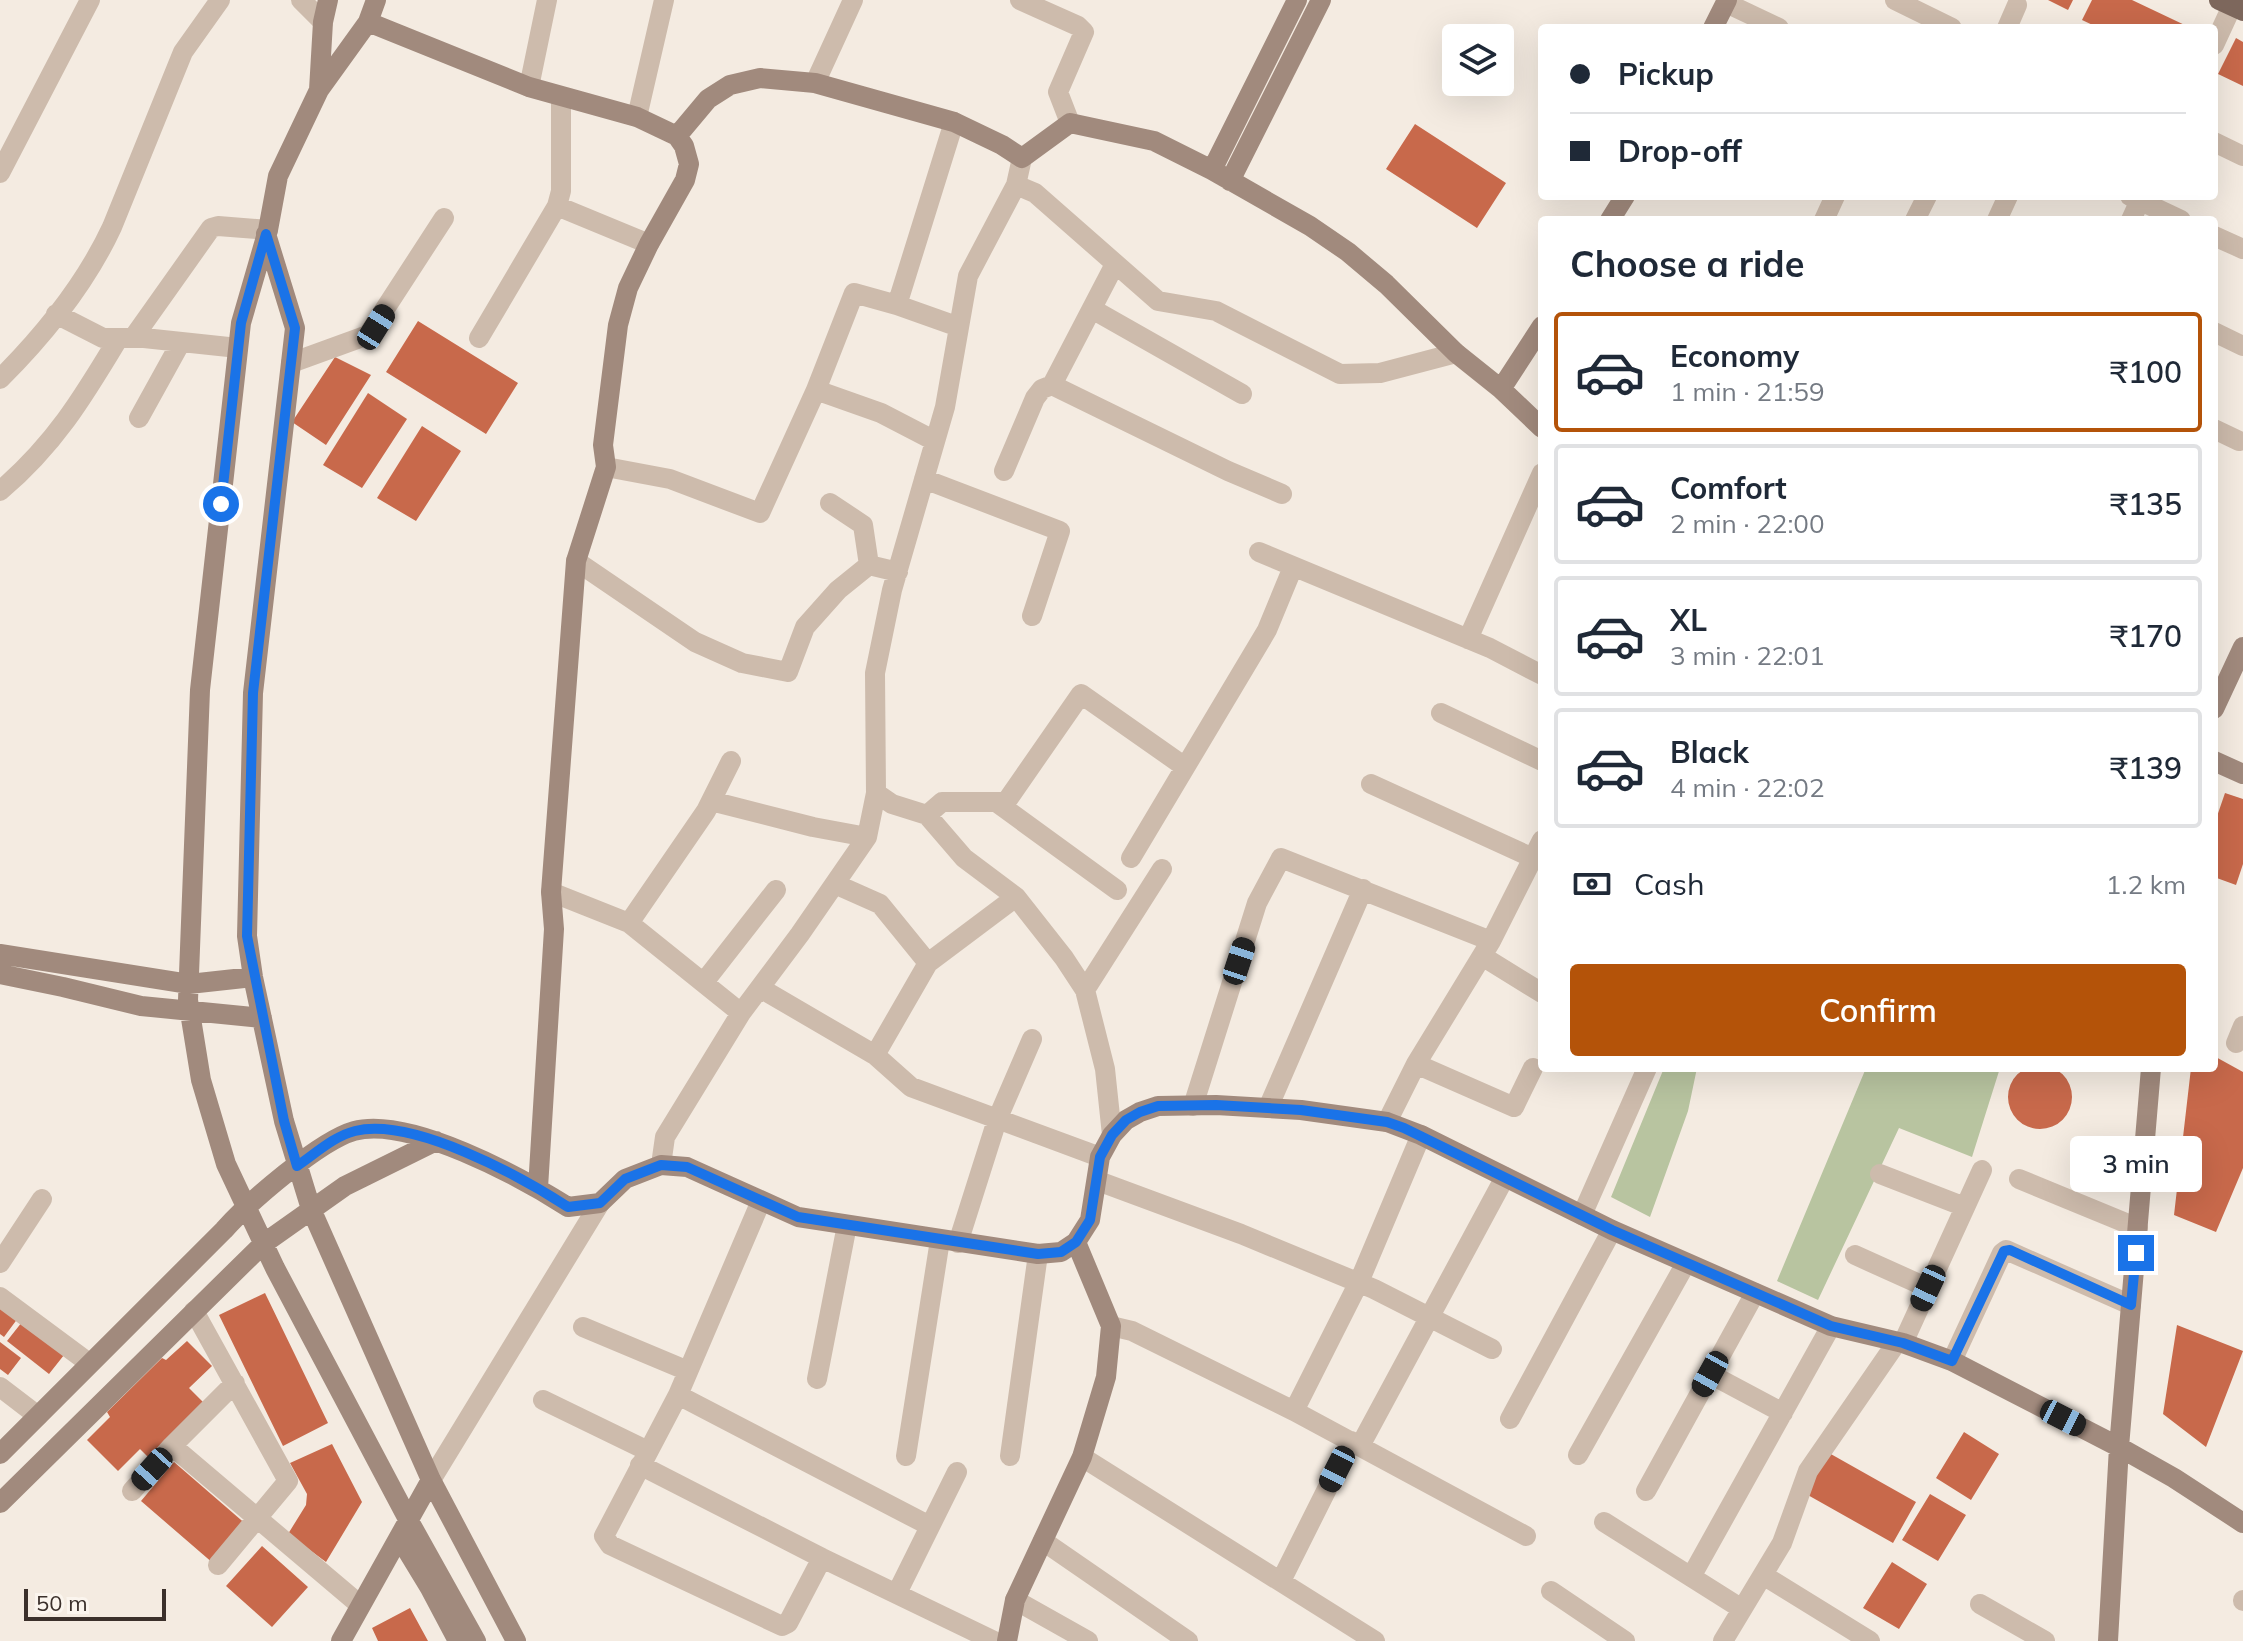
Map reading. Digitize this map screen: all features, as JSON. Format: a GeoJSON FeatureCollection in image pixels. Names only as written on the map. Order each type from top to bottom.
{"type":"FeatureCollection","features":[{"type":"Feature","properties":{"kind":"street"},"geometry":{"type":"LineString","coordinates":[[0,173],[90,0]]}},
{"type":"Feature","properties":{"kind":"street"},"geometry":{"type":"LineString","coordinates":[[0,379],[36,343],[106,241],[183,52],[220,0]]}},
{"type":"Feature","properties":{"kind":"street"},"geometry":{"type":"LineString","coordinates":[[301,0],[323,22]]}},
{"type":"Feature","properties":{"kind":"street"},"geometry":{"type":"LineString","coordinates":[[319,90],[323,22],[328,0]]}},
{"type":"Feature","properties":{"kind":"street"},"geometry":{"type":"LineString","coordinates":[[376,0],[368,22],[319,90],[278,176],[267,232],[241,323],[200,690],[190,1013],[205,1094],[226,1164],[458,1641]]}},
{"type":"Feature","properties":{"kind":"street"},"geometry":{"type":"LineString","coordinates":[[529,87],[547,0]]}},
{"type":"Feature","properties":{"kind":"street"},"geometry":{"type":"LineString","coordinates":[[637,117],[664,0]]}},
{"type":"Feature","properties":{"kind":"street"},"geometry":{"type":"LineString","coordinates":[[815,83],[853,0]]}},
{"type":"Feature","properties":{"kind":"street"},"geometry":{"type":"LineString","coordinates":[[1020,0],[1078,26],[1084,32],[1058,92],[1070,123]]}},
{"type":"Feature","properties":{"kind":"street"},"geometry":{"type":"LineString","coordinates":[[1212,170],[1297,0]]}},
{"type":"Feature","properties":{"kind":"street"},"geometry":{"type":"LineString","coordinates":[[1230,181],[1321,0]]}},
{"type":"Feature","properties":{"kind":"street"},"geometry":{"type":"LineString","coordinates":[[1895,0],[1944,24]]}},
{"type":"Feature","properties":{"kind":"street"},"geometry":{"type":"LineString","coordinates":[[1715,24],[1727,2],[1771,24]]}},
{"type":"Feature","properties":{"kind":"street"},"geometry":{"type":"LineString","coordinates":[[2009,24],[2017,5]]}},
{"type":"Feature","properties":{"kind":"street"},"geometry":{"type":"LineString","coordinates":[[2218,36],[2231,5]]}},
{"type":"Feature","properties":{"kind":"street"},"geometry":{"type":"LineString","coordinates":[[368,22],[529,87],[637,117],[677,136],[684,146],[689,164],[628,288],[618,325],[603,445],[606,467],[576,561],[551,892],[554,929],[538,1188]]}},
{"type":"Feature","properties":{"kind":"street"},"geometry":{"type":"LineString","coordinates":[[677,136],[708,99],[730,85],[760,78],[815,83],[954,122],[1022,158]]}},
{"type":"Feature","properties":{"kind":"street"},"geometry":{"type":"LineString","coordinates":[[479,338],[557,206],[561,191],[561,97]]}},
{"type":"Feature","properties":{"kind":"street"},"geometry":{"type":"LineString","coordinates":[[897,305],[954,122]]}},
{"type":"Feature","properties":{"kind":"street"},"geometry":{"type":"LineString","coordinates":[[661,1165],[665,1137],[741,1013],[867,837],[876,793],[875,673],[898,572],[945,407],[968,276],[1016,185],[1022,158],[1070,123],[1154,141],[1212,170],[1310,226],[1348,252],[1538,424]]}},
{"type":"Feature","properties":{"kind":"street"},"geometry":{"type":"LineString","coordinates":[[2218,144],[2243,156]]}},
{"type":"Feature","properties":{"kind":"street"},"geometry":{"type":"LineString","coordinates":[[1016,185],[1035,193],[1158,301],[1216,311],[1340,374],[1380,373],[1456,353]]}},
{"type":"Feature","properties":{"kind":"street"},"geometry":{"type":"LineString","coordinates":[[2136,203],[2170,216]]}},
{"type":"Feature","properties":{"kind":"street"},"geometry":{"type":"LineString","coordinates":[[557,206],[649,244]]}},
{"type":"Feature","properties":{"kind":"street"},"geometry":{"type":"LineString","coordinates":[[291,363],[368,335],[444,218]]}},
{"type":"Feature","properties":{"kind":"street"},"geometry":{"type":"LineString","coordinates":[[0,491],[34,461],[66,424],[126,338],[211,228],[218,226],[267,232]]}},
{"type":"Feature","properties":{"kind":"street"},"geometry":{"type":"LineString","coordinates":[[267,232],[295,328],[253,693],[247,936],[253,977],[284,1121],[311,1209],[431,1480],[516,1641]]}},
{"type":"Feature","properties":{"kind":"street"},"geometry":{"type":"LineString","coordinates":[[2218,238],[2243,249]]}},
{"type":"Feature","properties":{"kind":"street"},"geometry":{"type":"LineString","coordinates":[[1004,471],[1035,398],[1042,389],[1052,385],[1115,264]]}},
{"type":"Feature","properties":{"kind":"street"},"geometry":{"type":"LineString","coordinates":[[606,467],[670,479],[760,513],[816,390],[854,293],[959,327]]}},
{"type":"Feature","properties":{"kind":"street"},"geometry":{"type":"LineString","coordinates":[[1092,309],[1242,394]]}},
{"type":"Feature","properties":{"kind":"street"},"geometry":{"type":"LineString","coordinates":[[56,314],[103,338],[238,348]]}},
{"type":"Feature","properties":{"kind":"street"},"geometry":{"type":"LineString","coordinates":[[1501,389],[1538,332]]}},
{"type":"Feature","properties":{"kind":"street"},"geometry":{"type":"LineString","coordinates":[[2218,334],[2243,346]]}},
{"type":"Feature","properties":{"kind":"street"},"geometry":{"type":"LineString","coordinates":[[139,418],[181,342]]}},
{"type":"Feature","properties":{"kind":"street"},"geometry":{"type":"LineString","coordinates":[[1052,385],[1282,494]]}},
{"type":"Feature","properties":{"kind":"street"},"geometry":{"type":"LineString","coordinates":[[816,390],[881,413],[935,441]]}},
{"type":"Feature","properties":{"kind":"street"},"geometry":{"type":"LineString","coordinates":[[2218,431],[2239,441]]}},
{"type":"Feature","properties":{"kind":"street"},"geometry":{"type":"LineString","coordinates":[[924,479],[1060,531],[1032,616]]}},
{"type":"Feature","properties":{"kind":"street"},"geometry":{"type":"LineString","coordinates":[[1468,639],[1538,482]]}},
{"type":"Feature","properties":{"kind":"street"},"geometry":{"type":"LineString","coordinates":[[830,503],[863,525],[869,565]]}},
{"type":"Feature","properties":{"kind":"street"},"geometry":{"type":"LineString","coordinates":[[1259,552],[1538,672]]}},
{"type":"Feature","properties":{"kind":"street"},"geometry":{"type":"LineString","coordinates":[[576,561],[695,642],[742,663],[788,672],[805,627],[838,590],[869,565]]}},
{"type":"Feature","properties":{"kind":"street"},"geometry":{"type":"LineString","coordinates":[[869,565],[898,572]]}},
{"type":"Feature","properties":{"kind":"street"},"geometry":{"type":"LineString","coordinates":[[1131,858],[1267,630],[1293,567]]}},
{"type":"Feature","properties":{"kind":"street"},"geometry":{"type":"LineString","coordinates":[[2218,700],[2243,647]]}},
{"type":"Feature","properties":{"kind":"street"},"geometry":{"type":"LineString","coordinates":[[927,815],[942,802],[1006,802],[1081,694],[1185,767]]}},
{"type":"Feature","properties":{"kind":"street"},"geometry":{"type":"LineString","coordinates":[[1441,713],[1538,759]]}},
{"type":"Feature","properties":{"kind":"street"},"geometry":{"type":"LineString","coordinates":[[629,923],[711,801],[731,761]]}},
{"type":"Feature","properties":{"kind":"street"},"geometry":{"type":"LineString","coordinates":[[2218,763],[2243,774]]}},
{"type":"Feature","properties":{"kind":"street"},"geometry":{"type":"LineString","coordinates":[[1371,784],[1538,849],[1486,949],[1416,1064],[1387,1122]]}},
{"type":"Feature","properties":{"kind":"street"},"geometry":{"type":"LineString","coordinates":[[876,793],[892,804],[927,815],[964,858],[1016,897],[1064,958],[1085,990],[1105,1069],[1112,1135]]}},
{"type":"Feature","properties":{"kind":"street"},"geometry":{"type":"LineString","coordinates":[[711,801],[867,837]]}},
{"type":"Feature","properties":{"kind":"street"},"geometry":{"type":"LineString","coordinates":[[996,802],[1117,890]]}},
{"type":"Feature","properties":{"kind":"street"},"geometry":{"type":"LineString","coordinates":[[1193,1106],[1257,903],[1281,858],[1363,889],[1486,949],[1538,990]]}},
{"type":"Feature","properties":{"kind":"street"},"geometry":{"type":"LineString","coordinates":[[1085,990],[1162,869]]}},
{"type":"Feature","properties":{"kind":"street"},"geometry":{"type":"LineString","coordinates":[[835,884],[880,904],[928,963]]}},
{"type":"Feature","properties":{"kind":"street"},"geometry":{"type":"LineString","coordinates":[[1268,1108],[1363,889]]}},
{"type":"Feature","properties":{"kind":"street"},"geometry":{"type":"LineString","coordinates":[[704,982],[776,890]]}},
{"type":"Feature","properties":{"kind":"street"},"geometry":{"type":"LineString","coordinates":[[551,892],[629,923],[741,1013]]}},
{"type":"Feature","properties":{"kind":"street"},"geometry":{"type":"LineString","coordinates":[[875,1055],[928,963],[1016,897]]}},
{"type":"Feature","properties":{"kind":"street"},"geometry":{"type":"LineString","coordinates":[[0,954],[189,984],[253,977]]}},
{"type":"Feature","properties":{"kind":"street"},"geometry":{"type":"LineString","coordinates":[[0,974],[141,1006],[262,1018]]}},
{"type":"Feature","properties":{"kind":"street"},"geometry":{"type":"LineString","coordinates":[[760,988],[875,1055],[911,1087],[1100,1157]]}},
{"type":"Feature","properties":{"kind":"street"},"geometry":{"type":"LineString","coordinates":[[906,1456],[949,1242],[1032,1039]]}},
{"type":"Feature","properties":{"kind":"street"},"geometry":{"type":"LineString","coordinates":[[1416,1064],[1514,1107],[1533,1068]]}},
{"type":"Feature","properties":{"kind":"street"},"geometry":{"type":"LineString","coordinates":[[1582,1215],[1645,1072]]}},
{"type":"Feature","properties":{"kind":"street"},"geometry":{"type":"LineString","coordinates":[[2108,1641],[2119,1447],[2151,1072]]}},
{"type":"Feature","properties":{"kind":"street"},"geometry":{"type":"LineString","coordinates":[[341,1641],[431,1480],[600,1203],[625,1179],[661,1165],[687,1167],[798,1217],[1038,1254],[1061,1252],[1076,1242],[1090,1220],[1100,1157],[1112,1135],[1126,1120],[1158,1106],[1268,1108],[1387,1122],[1421,1135],[1612,1230],[1831,1326],[1900,1343],[1952,1361],[2119,1447],[2243,1523]]}},
{"type":"Feature","properties":{"kind":"street"},"geometry":{"type":"LineString","coordinates":[[0,1454],[246,1205],[334,1140],[354,1131],[378,1129],[436,1141],[538,1188],[568,1207],[600,1203]]}},
{"type":"Feature","properties":{"kind":"street"},"geometry":{"type":"LineString","coordinates":[[1294,1411],[1359,1282],[1421,1135]]}},
{"type":"Feature","properties":{"kind":"street"},"geometry":{"type":"LineString","coordinates":[[0,1503],[263,1244],[345,1186],[436,1141]]}},
{"type":"Feature","properties":{"kind":"street"},"geometry":{"type":"LineString","coordinates":[[1723,1641],[1782,1543],[1808,1471],[1900,1343],[1982,1170]]}},
{"type":"Feature","properties":{"kind":"street"},"geometry":{"type":"LineString","coordinates":[[1880,1174],[1965,1207]]}},
{"type":"Feature","properties":{"kind":"street"},"geometry":{"type":"LineString","coordinates":[[1281,1581],[1431,1316],[1505,1177]]}},
{"type":"Feature","properties":{"kind":"street"},"geometry":{"type":"LineString","coordinates":[[2019,1179],[2138,1228]]}},
{"type":"Feature","properties":{"kind":"street"},"geometry":{"type":"LineString","coordinates":[[1098,1181],[1359,1282],[1492,1349]]}},
{"type":"Feature","properties":{"kind":"street"},"geometry":{"type":"LineString","coordinates":[[0,1263],[42,1199]]}},
{"type":"Feature","properties":{"kind":"street"},"geometry":{"type":"LineString","coordinates":[[761,1201],[678,1395],[604,1536],[610,1545],[782,1626],[788,1623],[822,1558]]}},
{"type":"Feature","properties":{"kind":"street"},"geometry":{"type":"LineString","coordinates":[[817,1379],[847,1225]]}},
{"type":"Feature","properties":{"kind":"street"},"geometry":{"type":"LineString","coordinates":[[1510,1419],[1612,1230]]}},
{"type":"Feature","properties":{"kind":"street"},"geometry":{"type":"LineString","coordinates":[[1007,1641],[1015,1600],[1082,1457],[1106,1377],[1111,1326],[1076,1242]]}},
{"type":"Feature","properties":{"kind":"street"},"geometry":{"type":"LineString","coordinates":[[1952,1361],[2006,1250],[2131,1305]]}},
{"type":"Feature","properties":{"kind":"street"},"geometry":{"type":"LineString","coordinates":[[1010,1456],[1038,1254]]}},
{"type":"Feature","properties":{"kind":"street"},"geometry":{"type":"LineString","coordinates":[[1855,1255],[1928,1288]]}},
{"type":"Feature","properties":{"kind":"street"},"geometry":{"type":"LineString","coordinates":[[1578,1455],[1686,1263]]}},
{"type":"Feature","properties":{"kind":"street"},"geometry":{"type":"LineString","coordinates":[[1646,1491],[1755,1293]]}},
{"type":"Feature","properties":{"kind":"street"},"geometry":{"type":"LineString","coordinates":[[0,1297],[89,1363]]}},
{"type":"Feature","properties":{"kind":"street"},"geometry":{"type":"LineString","coordinates":[[194,1311],[288,1481],[218,1565]]}},
{"type":"Feature","properties":{"kind":"street"},"geometry":{"type":"LineString","coordinates":[[1111,1326],[1132,1331],[1294,1411],[1526,1536]]}},
{"type":"Feature","properties":{"kind":"street"},"geometry":{"type":"LineString","coordinates":[[1691,1577],[1831,1326]]}},
{"type":"Feature","properties":{"kind":"street"},"geometry":{"type":"LineString","coordinates":[[583,1327],[688,1371]]}},
{"type":"Feature","properties":{"kind":"street"},"geometry":{"type":"LineString","coordinates":[[1710,1374],[1783,1413]]}},
{"type":"Feature","properties":{"kind":"street"},"geometry":{"type":"LineString","coordinates":[[132,1491],[235,1383]]}},
{"type":"Feature","properties":{"kind":"street"},"geometry":{"type":"LineString","coordinates":[[0,1387],[38,1416]]}},
{"type":"Feature","properties":{"kind":"street"},"geometry":{"type":"LineString","coordinates":[[678,1395],[930,1526]]}},
{"type":"Feature","properties":{"kind":"street"},"geometry":{"type":"LineString","coordinates":[[543,1400],[822,1558],[994,1641]]}},
{"type":"Feature","properties":{"kind":"street"},"geometry":{"type":"LineString","coordinates":[[172,1446],[360,1605]]}},
{"type":"Feature","properties":{"kind":"street"},"geometry":{"type":"LineString","coordinates":[[1082,1457],[1375,1641]]}},
{"type":"Feature","properties":{"kind":"street"},"geometry":{"type":"LineString","coordinates":[[897,1593],[957,1472]]}},
{"type":"Feature","properties":{"kind":"street"},"geometry":{"type":"LineString","coordinates":[[1604,1522],[1742,1609]]}},
{"type":"Feature","properties":{"kind":"street"},"geometry":{"type":"LineString","coordinates":[[404,1529],[476,1641]]}},
{"type":"Feature","properties":{"kind":"street"},"geometry":{"type":"LineString","coordinates":[[1043,1541],[1188,1641]]}},
{"type":"Feature","properties":{"kind":"street"},"geometry":{"type":"LineString","coordinates":[[1763,1575],[1870,1641]]}},
{"type":"Feature","properties":{"kind":"street"},"geometry":{"type":"LineString","coordinates":[[1551,1591],[1625,1641]]}},
{"type":"Feature","properties":{"kind":"street"},"geometry":{"type":"LineString","coordinates":[[1015,1600],[1088,1641]]}},
{"type":"Feature","properties":{"kind":"street"},"geometry":{"type":"LineString","coordinates":[[1980,1604],[2045,1641]]}},
{"type":"Feature","properties":{"kind":"green space"},"geometry":{"type":"Polygon","coordinates":[[[1662,1072],[1696,1072],[1688,1111],[1650,1217],[1611,1197],[1662,1072]]]}},
{"type":"Feature","properties":{"kind":"green space"},"geometry":{"type":"Polygon","coordinates":[[[1864,1072],[1999,1072],[1972,1157],[1899,1128],[1818,1300],[1777,1281],[1864,1072]]]}},
{"type":"Feature","properties":{"kind":"building"},"geometry":{"type":"Polygon","coordinates":[[[2048,0],[2073,0],[2068,10],[2048,0]]]}},
{"type":"Feature","properties":{"kind":"building"},"geometry":{"type":"Polygon","coordinates":[[[2092,0],[2132,0],[2183,24],[2090,24],[2082,20],[2092,0]]]}},
{"type":"Feature","properties":{"kind":"building"},"geometry":{"type":"Polygon","coordinates":[[[2236,38],[2243,42],[2243,86],[2218,74],[2236,38]]]}},
{"type":"Feature","properties":{"kind":"building"},"geometry":{"type":"Polygon","coordinates":[[[1415,124],[1506,183],[1477,228],[1386,169],[1415,124]]]}},
{"type":"Feature","properties":{"kind":"building"},"geometry":{"type":"Polygon","coordinates":[[[418,321],[518,383],[486,434],[386,372],[418,321]]]}},
{"type":"Feature","properties":{"kind":"building"},"geometry":{"type":"Polygon","coordinates":[[[335,357],[371,375],[326,445],[292,422],[335,357]]]}},
{"type":"Feature","properties":{"kind":"building"},"geometry":{"type":"Polygon","coordinates":[[[368,393],[407,419],[362,488],[323,465],[368,393]]]}},
{"type":"Feature","properties":{"kind":"building"},"geometry":{"type":"Polygon","coordinates":[[[422,426],[461,451],[416,521],[377,498],[422,426]]]}},
{"type":"Feature","properties":{"kind":"building"},"geometry":{"type":"Polygon","coordinates":[[[2225,793],[2243,799],[2243,864],[2236,885],[2218,878],[2218,813],[2225,793]]]}},
{"type":"Feature","properties":{"kind":"building"},"geometry":{"type":"Polygon","coordinates":[[[2218,1058],[2243,1072],[2243,1168],[2216,1232],[2174,1215],[2191,1072],[2218,1072],[2218,1058]]]}},
{"type":"Feature","properties":{"kind":"building"},"geometry":{"type":"Polygon","coordinates":[[[2020,1072],[2060,1072],[2072,1091],[2072,1103],[2067,1115],[2058,1124],[2046,1129],[2034,1129],[2022,1124],[2013,1115],[2008,1103],[2010,1085],[2020,1072]]]}},
{"type":"Feature","properties":{"kind":"building"},"geometry":{"type":"Polygon","coordinates":[[[265,1293],[328,1423],[283,1446],[219,1315],[265,1293]]]}},
{"type":"Feature","properties":{"kind":"building"},"geometry":{"type":"Polygon","coordinates":[[[0,1305],[18,1318],[4,1337],[0,1334],[0,1305]]]}},
{"type":"Feature","properties":{"kind":"building"},"geometry":{"type":"Polygon","coordinates":[[[22,1322],[64,1355],[49,1374],[7,1341],[22,1322]]]}},
{"type":"Feature","properties":{"kind":"building"},"geometry":{"type":"Polygon","coordinates":[[[2177,1325],[2243,1351],[2206,1447],[2163,1414],[2177,1325]]]}},
{"type":"Feature","properties":{"kind":"building"},"geometry":{"type":"Polygon","coordinates":[[[187,1341],[212,1366],[189,1388],[203,1402],[148,1457],[140,1449],[118,1471],[87,1440],[110,1417],[107,1412],[162,1358],[166,1360],[187,1341]]]}},
{"type":"Feature","properties":{"kind":"building"},"geometry":{"type":"Polygon","coordinates":[[[0,1342],[21,1358],[8,1375],[0,1369],[0,1342]]]}},
{"type":"Feature","properties":{"kind":"building"},"geometry":{"type":"Polygon","coordinates":[[[1964,1432],[1999,1454],[1971,1500],[1936,1478],[1964,1432]]]}},
{"type":"Feature","properties":{"kind":"building"},"geometry":{"type":"Polygon","coordinates":[[[332,1444],[362,1502],[326,1562],[288,1534],[306,1505],[307,1494],[290,1463],[332,1444]]]}},
{"type":"Feature","properties":{"kind":"building"},"geometry":{"type":"Polygon","coordinates":[[[1829,1453],[1916,1502],[1893,1543],[1806,1494],[1829,1453]]]}},
{"type":"Feature","properties":{"kind":"building"},"geometry":{"type":"Polygon","coordinates":[[[174,1462],[248,1526],[214,1564],[141,1501],[174,1462]]]}},
{"type":"Feature","properties":{"kind":"building"},"geometry":{"type":"Polygon","coordinates":[[[1930,1494],[1966,1515],[1938,1561],[1902,1540],[1930,1494]]]}},
{"type":"Feature","properties":{"kind":"building"},"geometry":{"type":"Polygon","coordinates":[[[262,1546],[308,1587],[272,1627],[226,1586],[262,1546]]]}},
{"type":"Feature","properties":{"kind":"building"},"geometry":{"type":"Polygon","coordinates":[[[1892,1562],[1927,1584],[1899,1629],[1863,1608],[1892,1562]]]}},
{"type":"Feature","properties":{"kind":"building"},"geometry":{"type":"Polygon","coordinates":[[[410,1608],[428,1641],[378,1641],[372,1628],[410,1608]]]}},
{"type":"Feature","properties":{"kind":"route"},"geometry":{"type":"LineString","coordinates":[[221,504],[241,323],[266,234],[295,328],[253,693],[247,936],[284,1121],[297,1166],[334,1140],[354,1131],[378,1129],[436,1141],[465,1152],[538,1188],[568,1207],[600,1203],[625,1179],[661,1165],[687,1167],[798,1217],[1038,1254],[1061,1252],[1076,1242],[1090,1220],[1100,1157],[1112,1135],[1126,1120],[1140,1112],[1158,1106],[1216,1105],[1301,1110],[1387,1122],[1404,1128],[1612,1230],[1831,1326],[1903,1343],[1952,1361],[2004,1251],[2010,1250],[2131,1305],[2136,1253]]}}]}
